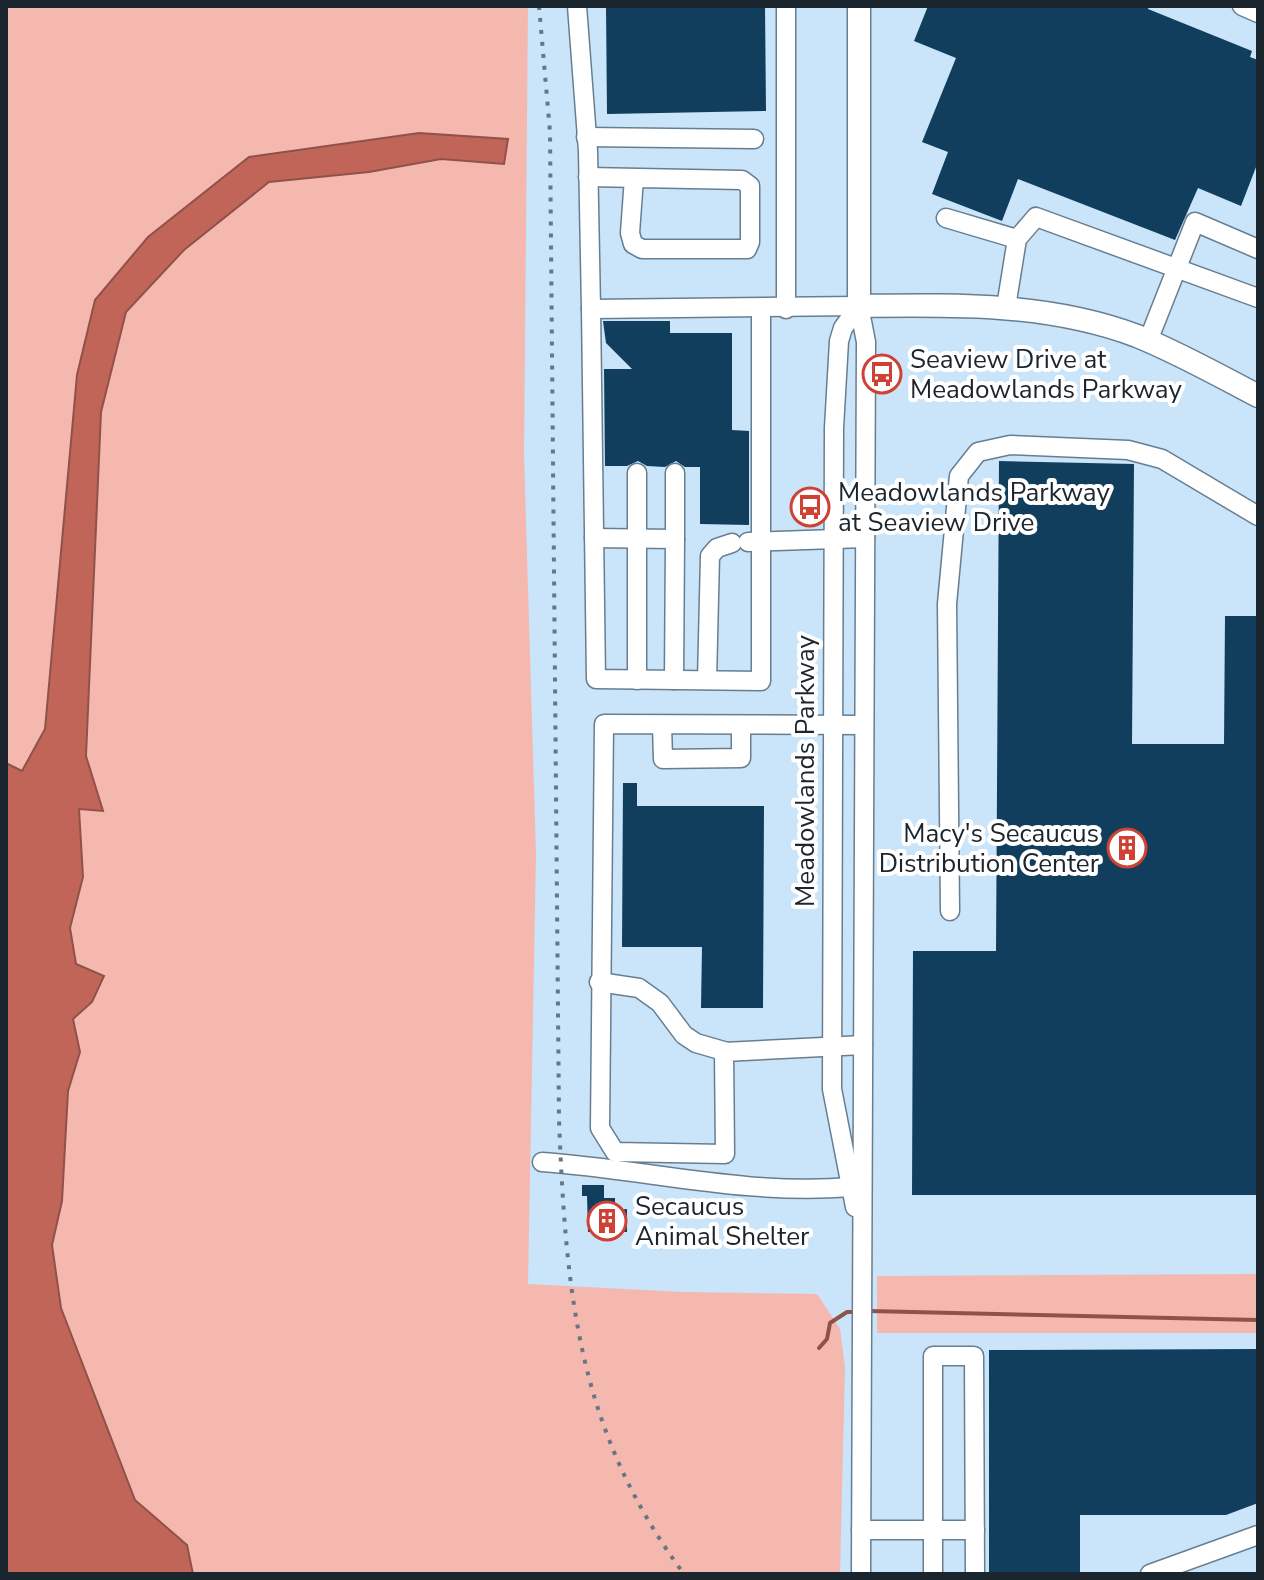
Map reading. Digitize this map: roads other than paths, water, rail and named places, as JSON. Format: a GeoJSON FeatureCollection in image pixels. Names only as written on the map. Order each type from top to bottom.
{"type":"FeatureCollection","features":[{"type":"Feature","properties":{"kind":"main road","name":"Meadowlands Parkway"},"geometry":{"type":"LineString","coordinates":[[859,6],[859,306]]}},
{"type":"Feature","properties":{"kind":"main road"},"geometry":{"type":"LineString","coordinates":[[859,306],[1006,307],[1081,320],[1148,341],[1258,396]]}},
{"type":"Feature","properties":{"kind":"street"},"geometry":{"type":"LineString","coordinates":[[577,6],[588,177],[596,679],[761,681],[748,542],[761,309]]}},
{"type":"Feature","properties":{"kind":"street"},"geometry":{"type":"LineString","coordinates":[[786,6],[786,309]]}},
{"type":"Feature","properties":{"kind":"street"},"geometry":{"type":"LineString","coordinates":[[1242,6],[1258,13]]}},
{"type":"Feature","properties":{"kind":"street"},"geometry":{"type":"LineString","coordinates":[[586,137],[754,139]]}},
{"type":"Feature","properties":{"kind":"street"},"geometry":{"type":"LineString","coordinates":[[588,177],[634,178],[746,182],[750,186],[750,242],[747,249],[642,249],[633,244],[630,233],[634,178]]}},
{"type":"Feature","properties":{"kind":"street"},"geometry":{"type":"LineString","coordinates":[[1006,307],[1017,239],[1036,217],[1258,298]]}},
{"type":"Feature","properties":{"kind":"street"},"geometry":{"type":"LineString","coordinates":[[946,218],[1017,239]]}},
{"type":"Feature","properties":{"kind":"street"},"geometry":{"type":"LineString","coordinates":[[1148,341],[1195,222],[1258,249]]}},
{"type":"Feature","properties":{"kind":"street"},"geometry":{"type":"LineString","coordinates":[[591,309],[859,306]]}},
{"type":"Feature","properties":{"kind":"street","name":"Meadowlands Parkway"},"geometry":{"type":"LineString","coordinates":[[859,306],[843,328],[839,341],[834,538],[832,1048],[833,1107],[862,1239]]}},
{"type":"Feature","properties":{"kind":"street","name":"Meadowlands Parkway"},"geometry":{"type":"LineString","coordinates":[[859,306],[866,342],[861,1574]]}},
{"type":"Feature","properties":{"kind":"street"},"geometry":{"type":"LineString","coordinates":[[950,911],[947,604],[959,476],[978,452],[1010,445],[1128,450],[1162,459],[1258,516]]}},
{"type":"Feature","properties":{"kind":"street"},"geometry":{"type":"LineString","coordinates":[[637,473],[637,680]]}},
{"type":"Feature","properties":{"kind":"street"},"geometry":{"type":"LineString","coordinates":[[674,680],[675,473]]}},
{"type":"Feature","properties":{"kind":"street"},"geometry":{"type":"LineString","coordinates":[[594,538],[675,539]]}},
{"type":"Feature","properties":{"kind":"street"},"geometry":{"type":"LineString","coordinates":[[707,680],[710,556],[717,548],[748,542],[865,538]]}},
{"type":"Feature","properties":{"kind":"street"},"geometry":{"type":"LineString","coordinates":[[727,1052],[724,1052],[725,1154],[615,1152],[600,1128],[599,982],[604,724],[833,728],[864,725]]}},
{"type":"Feature","properties":{"kind":"street"},"geometry":{"type":"LineString","coordinates":[[662,725],[663,759],[741,758],[741,726]]}},
{"type":"Feature","properties":{"kind":"street"},"geometry":{"type":"LineString","coordinates":[[599,982],[639,988],[660,1003],[684,1035],[696,1043],[727,1052],[863,1045]]}},
{"type":"Feature","properties":{"kind":"street"},"geometry":{"type":"LineString","coordinates":[[542,1162],[612,1167],[677,1180],[851,1187]]}},
{"type":"Feature","properties":{"kind":"street"},"geometry":{"type":"LineString","coordinates":[[933,1574],[933,1356],[974,1356],[975,1574]]}},
{"type":"Feature","properties":{"kind":"street"},"geometry":{"type":"LineString","coordinates":[[861,1530],[975,1530]]}},
{"type":"Feature","properties":{"kind":"street"},"geometry":{"type":"LineString","coordinates":[[1150,1574],[1258,1535]]}},
{"type":"Feature","properties":{"kind":"waterway"},"geometry":{"type":"LineString","coordinates":[[869,1311],[1258,1320]]}},
{"type":"Feature","properties":{"kind":"waterway"},"geometry":{"type":"LineString","coordinates":[[819,1348],[827,1339],[830,1323],[847,1312],[856,1312]]}},
{"type":"Feature","properties":{"kind":"railway"},"geometry":{"type":"LineString","coordinates":[[539,6],[550,132],[559,1120],[566,1243],[584,1358],[599,1412],[620,1466],[648,1520],[684,1574]]}},
{"type":"Feature","properties":{"kind":"place","name":"Seaview Drive at Meadowlands Parkway"},"geometry":{"type":"Point","coordinates":[882,374]}},
{"type":"Feature","properties":{"kind":"place","name":"Meadowlands Parkway at Seaview Drive"},"geometry":{"type":"Point","coordinates":[810,507]}},
{"type":"Feature","properties":{"kind":"place","name":"Macy's Secaucus Distribution Center"},"geometry":{"type":"Point","coordinates":[1127,848]}},
{"type":"Feature","properties":{"kind":"place","name":"Secaucus Animal Shelter"},"geometry":{"type":"Point","coordinates":[607,1221]}}]}
